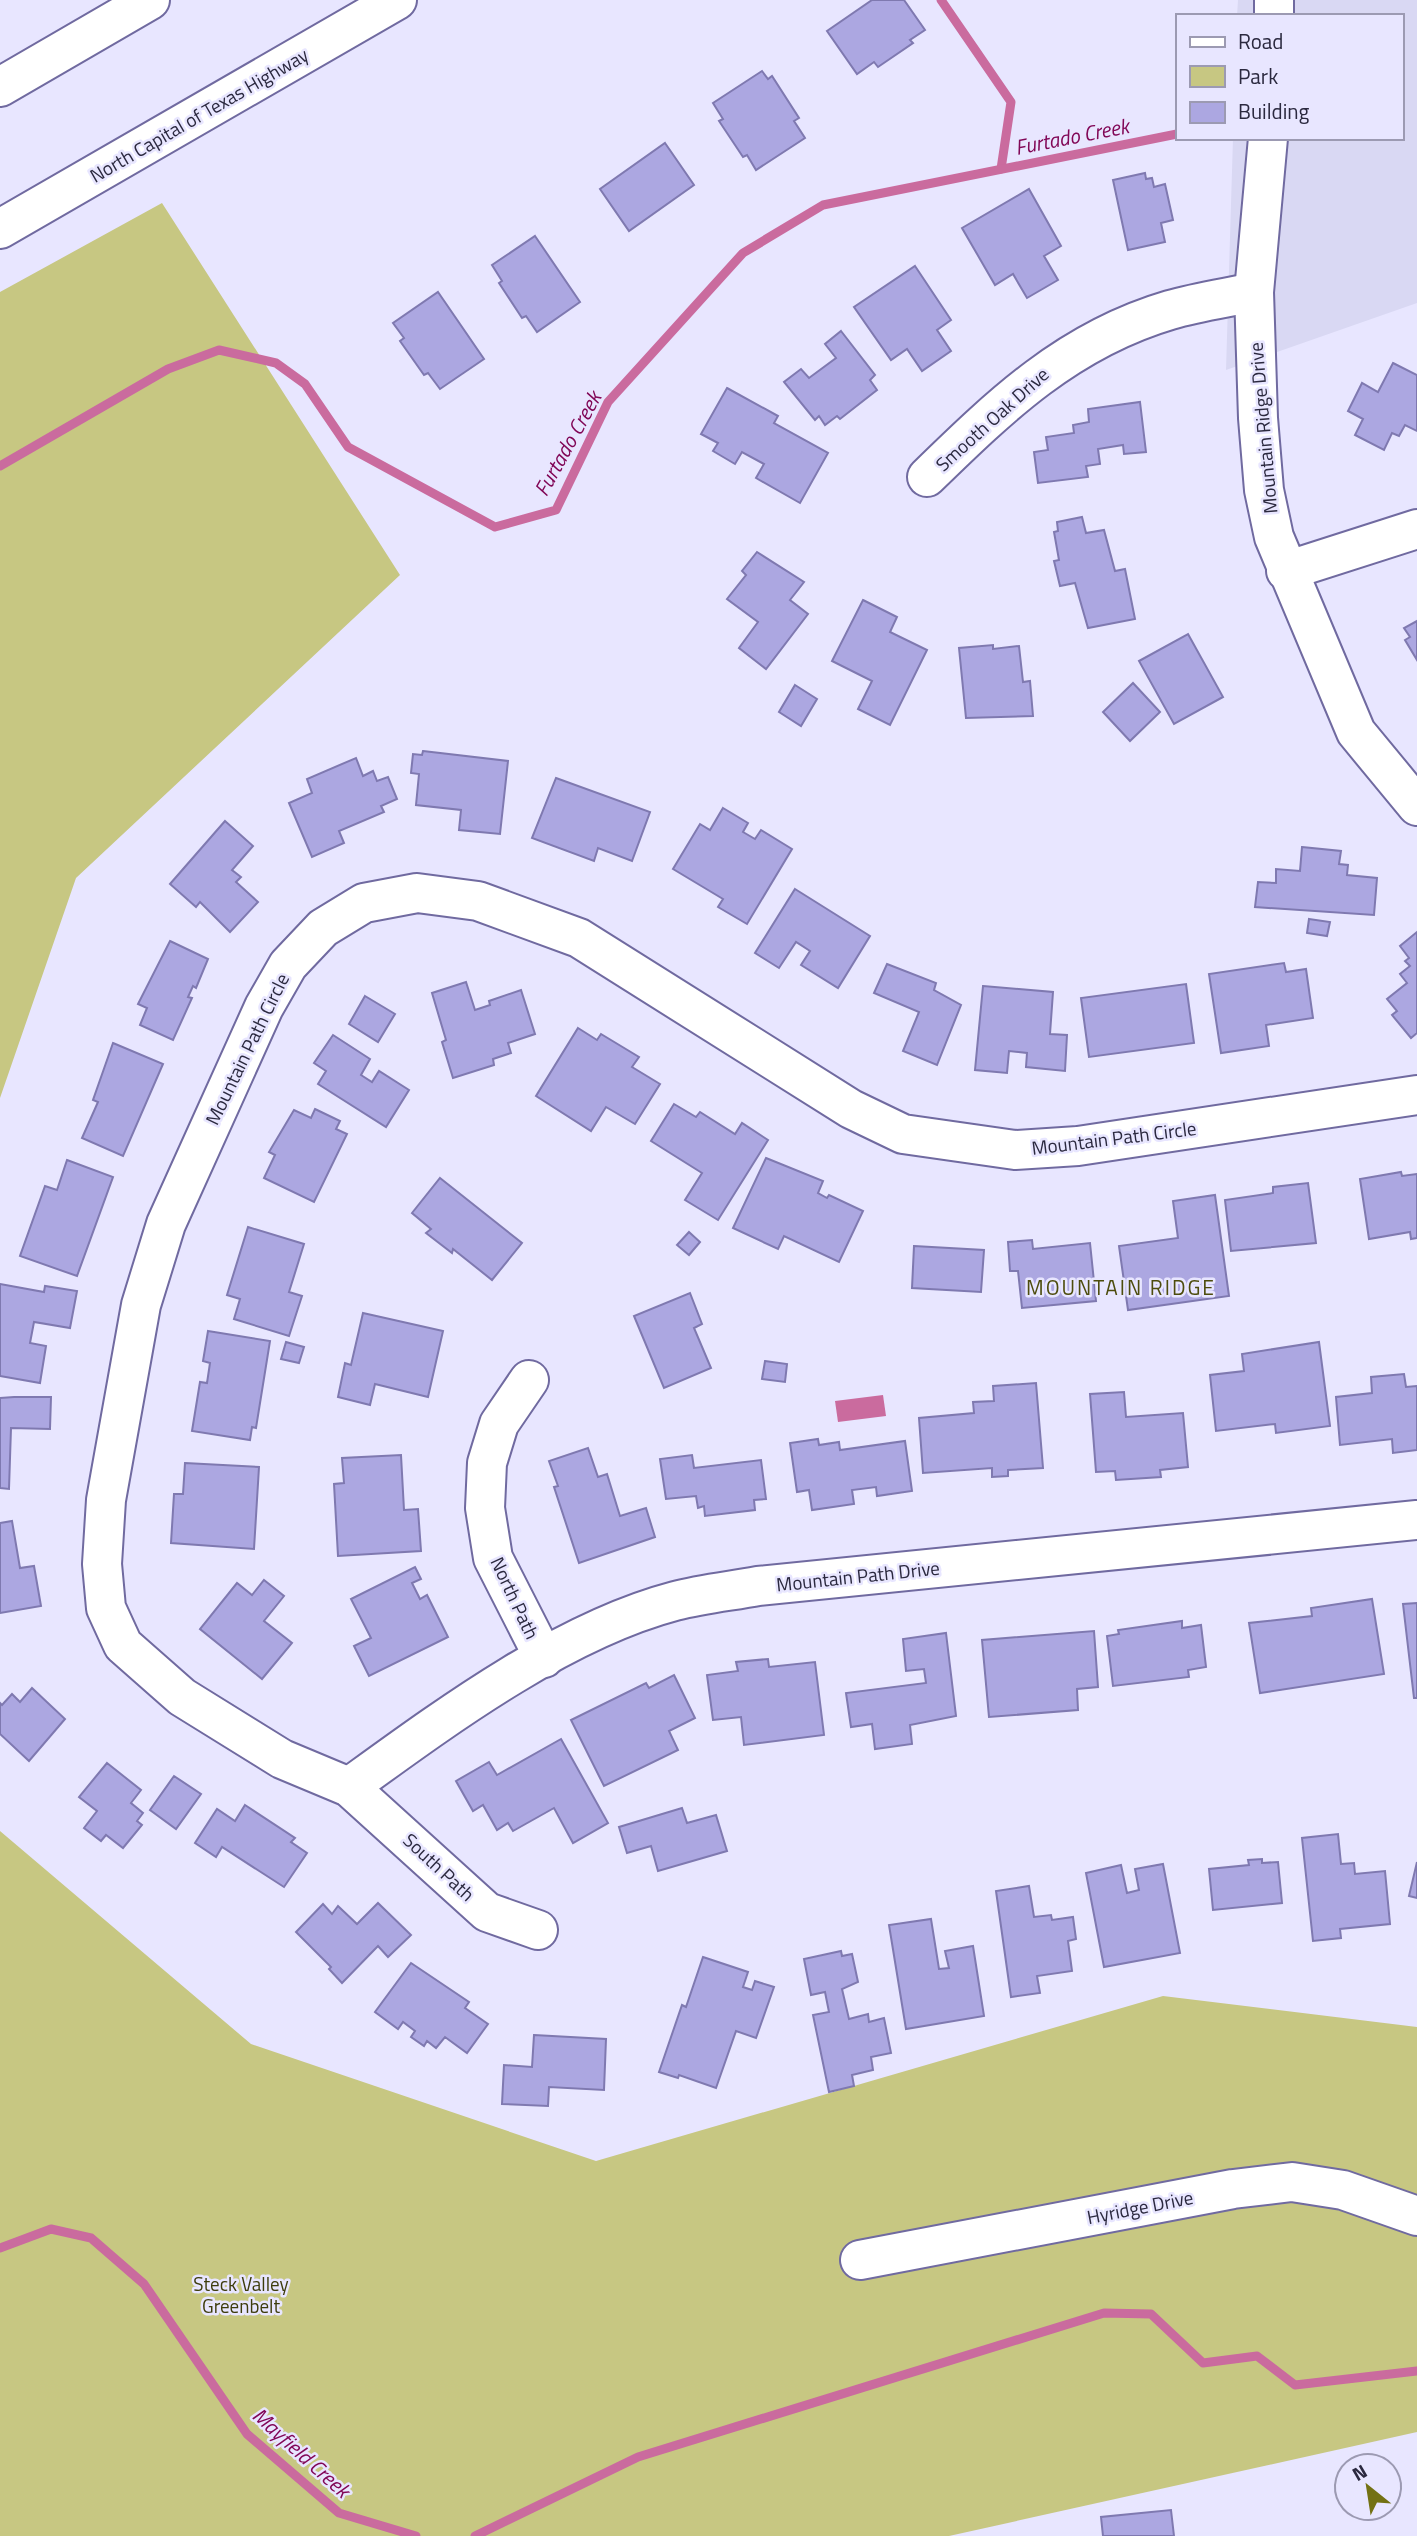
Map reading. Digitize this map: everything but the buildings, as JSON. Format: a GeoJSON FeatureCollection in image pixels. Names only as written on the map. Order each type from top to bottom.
{"type":"FeatureCollection","features":[{"type":"Feature","properties":{"kind":"main road"},"geometry":{"type":"LineString","coordinates":[[0,87],[150,0]]}},
{"type":"Feature","properties":{"kind":"main road","name":"North Capital of Texas Highway"},"geometry":{"type":"LineString","coordinates":[[0,229],[397,0]]}},
{"type":"Feature","properties":{"kind":"main road","name":"Mountain Ridge Drive"},"geometry":{"type":"LineString","coordinates":[[1268,140],[1254,292],[1265,490],[1275,537],[1286,571],[1356,732],[1417,806]]}},
{"type":"Feature","properties":{"kind":"main road","name":"Smooth Oak Drive"},"geometry":{"type":"LineString","coordinates":[[927,477],[987,419],[1048,367],[1107,333],[1171,309],[1254,292]]}},
{"type":"Feature","properties":{"kind":"main road"},"geometry":{"type":"LineString","coordinates":[[1286,571],[1417,529]]}},
{"type":"Feature","properties":{"kind":"main road","name":"Mountain Path Circle"},"geometry":{"type":"LineString","coordinates":[[349,1787],[282,1759],[182,1698],[123,1646],[106,1608],[102,1564],[106,1500],[141,1305],[166,1224],[264,1007],[288,965],[323,928],[364,903],[417,893],[478,901],[534,919],[601,951],[851,1109],[903,1133],[959,1144],[1015,1150],[1078,1146],[1417,1095]]}},
{"type":"Feature","properties":{"kind":"main road","name":"North Path"},"geometry":{"type":"LineString","coordinates":[[528,1380],[499,1424],[487,1463],[485,1508],[493,1558],[544,1658]]}},
{"type":"Feature","properties":{"kind":"main road","name":"Mountain Path Drive"},"geometry":{"type":"LineString","coordinates":[[349,1787],[419,1737],[544,1658],[607,1625],[675,1601],[758,1586],[1417,1520]]}},
{"type":"Feature","properties":{"kind":"main road","name":"South Path"},"geometry":{"type":"LineString","coordinates":[[349,1787],[487,1912],[538,1930]]}},
{"type":"Feature","properties":{"kind":"main road","name":"Hyridge Drive"},"geometry":{"type":"LineString","coordinates":[[860,2260],[1233,2189],[1292,2182],[1343,2190],[1417,2216]]}},
{"type":"Feature","properties":{"kind":"shaded area"},"geometry":{"type":"Polygon","coordinates":[[[1238,0],[1417,0],[1417,303],[1226,370],[1233,140],[1403,140],[1403,14],[1237,14],[1238,0]]]}},
{"type":"Feature","properties":{"kind":"shaded area"},"geometry":{"type":"Polygon","coordinates":[[[883,1395],[886,1416],[838,1422],[835,1401],[883,1395]]]}},
{"type":"Feature","properties":{"kind":"green space"},"geometry":{"type":"Polygon","coordinates":[[[162,203],[400,575],[76,878],[0,1098],[0,292],[162,203]]]}},
{"type":"Feature","properties":{"kind":"green space","name":"Steck Valley Greenbelt"},"geometry":{"type":"Polygon","coordinates":[[[0,1831],[251,2044],[596,2161],[1163,1996],[1417,2027],[1417,2432],[949,2536],[0,2536],[0,1831]]]}},
{"type":"Feature","properties":{"kind":"waterway"},"geometry":{"type":"LineString","coordinates":[[941,0],[1011,102],[1001,169]]}},
{"type":"Feature","properties":{"kind":"waterway","name":"Furtado Creek"},"geometry":{"type":"LineString","coordinates":[[0,466],[168,369],[219,350],[276,363],[305,384],[348,447],[495,527],[556,510],[608,402],[743,253],[823,205],[1176,134]]}},
{"type":"Feature","properties":{"kind":"waterway","name":"Mayfield Creek"},"geometry":{"type":"LineString","coordinates":[[0,2248],[51,2229],[91,2238],[144,2284],[247,2434],[339,2513],[416,2536]]}},
{"type":"Feature","properties":{"kind":"waterway"},"geometry":{"type":"LineString","coordinates":[[475,2536],[638,2457],[1104,2313],[1151,2314],[1203,2363],[1257,2356],[1295,2385],[1417,2371]]}},
{"type":"Feature","properties":{"kind":"district","name":"MOUNTAIN RIDGE"},"geometry":{"type":"Point","coordinates":[1121,1288]}}]}
